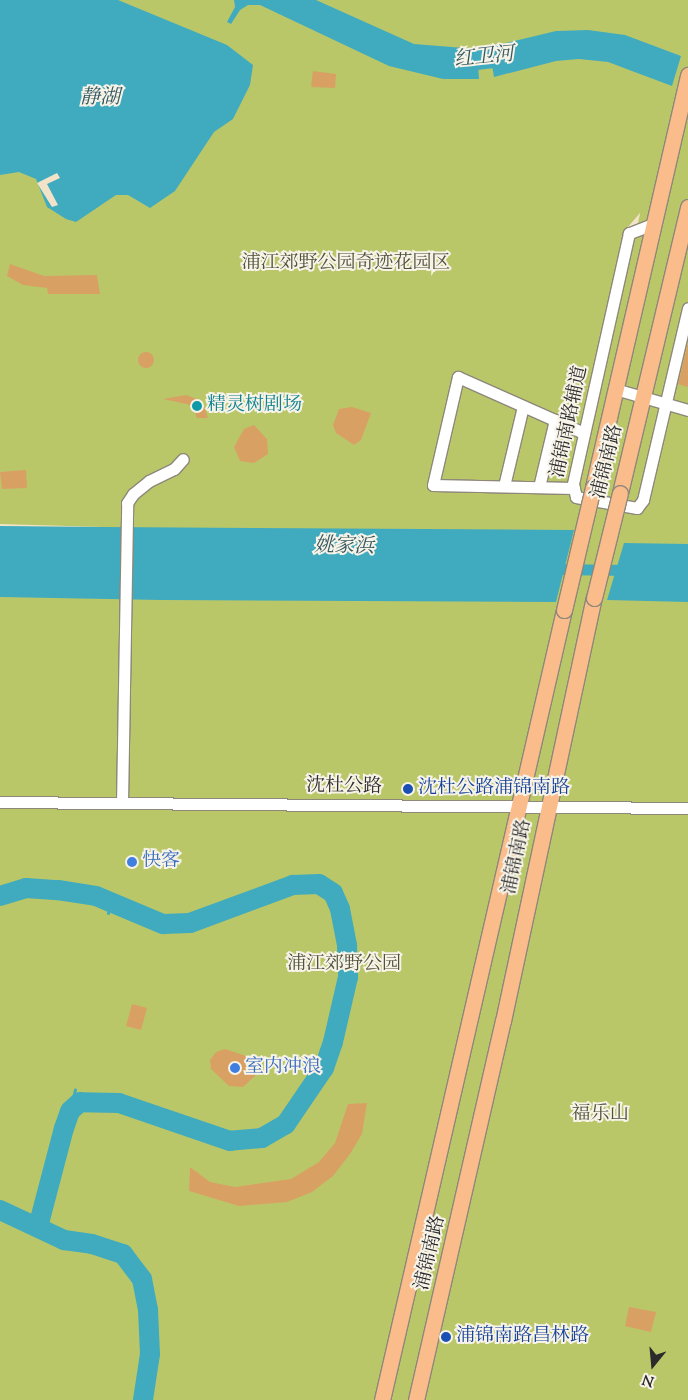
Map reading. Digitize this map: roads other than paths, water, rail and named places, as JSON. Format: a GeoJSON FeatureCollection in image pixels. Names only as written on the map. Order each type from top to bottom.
{"type":"FeatureCollection","features":[{"type":"Feature","properties":{"kind":"main road","name":"浦锦南路"},"geometry":{"type":"LineString","coordinates":[[382,1400],[688,75]]}},
{"type":"Feature","properties":{"kind":"main road","name":"浦锦南路"},"geometry":{"type":"LineString","coordinates":[[416,1400],[594,598],[686,227],[688,207]]}},
{"type":"Feature","properties":{"kind":"street","name":"浦锦南路辅道"},"geometry":{"type":"LineString","coordinates":[[653,224],[629,233],[584,433],[574,488],[576,497],[636,508],[643,500],[688,308]]}},
{"type":"Feature","properties":{"kind":"street"},"geometry":{"type":"LineString","coordinates":[[574,488],[433,485],[458,377],[584,433]]}},
{"type":"Feature","properties":{"kind":"street"},"geometry":{"type":"LineString","coordinates":[[615,389],[688,410]]}},
{"type":"Feature","properties":{"kind":"street"},"geometry":{"type":"LineString","coordinates":[[504,486],[523,406]]}},
{"type":"Feature","properties":{"kind":"street"},"geometry":{"type":"LineString","coordinates":[[540,487],[555,420]]}},
{"type":"Feature","properties":{"kind":"street"},"geometry":{"type":"LineString","coordinates":[[122,803],[127,503],[133,494],[149,481],[174,469],[183,459]]}},
{"type":"Feature","properties":{"kind":"street","name":"沈杜公路"},"geometry":{"type":"LineString","coordinates":[[0,802],[688,808]]}},
{"type":"Feature","properties":{"kind":"water","name":"静湖"},"geometry":{"type":"Polygon","coordinates":[[[0,0],[118,0],[227,45],[253,65],[250,85],[233,119],[214,132],[175,191],[150,208],[128,195],[116,195],[76,222],[66,219],[47,207],[36,179],[19,172],[0,175],[0,0]]]}},
{"type":"Feature","properties":{"kind":"water"},"geometry":{"type":"Polygon","coordinates":[[[234,0],[316,0],[414,44],[477,49],[479,79],[443,79],[389,66],[260,5],[248,5],[240,10],[231,24],[227,22],[235,7],[234,0]]]}},
{"type":"Feature","properties":{"kind":"water"},"geometry":{"type":"Polygon","coordinates":[[[588,30],[625,35],[681,56],[672,86],[608,62],[579,59],[556,61],[494,77],[489,47],[556,31],[588,30]]]}},
{"type":"Feature","properties":{"kind":"water"},"geometry":{"type":"Polygon","coordinates":[[[0,526],[574,530],[556,602],[161,600],[0,597],[0,526]]]}},
{"type":"Feature","properties":{"kind":"water"},"geometry":{"type":"Polygon","coordinates":[[[624,543],[688,544],[688,602],[607,600],[624,543]]]}},
{"type":"Feature","properties":{"kind":"waterway","name":"红卫河"},"geometry":{"type":"LineString","coordinates":[[452,63],[518,55]]}},
{"type":"Feature","properties":{"kind":"waterway","name":"姚家浜"},"geometry":{"type":"LineString","coordinates":[[550,569],[631,570]]}},
{"type":"Feature","properties":{"kind":"waterway"},"geometry":{"type":"LineString","coordinates":[[0,896],[26,888],[58,890],[96,896],[163,924],[190,923],[293,885],[319,884],[333,893],[340,909],[347,946],[348,977],[333,1042],[324,1068],[286,1124],[262,1138],[230,1141],[119,1103],[80,1102],[70,1111],[64,1128],[38,1227]]}},
{"type":"Feature","properties":{"kind":"waterway"},"geometry":{"type":"LineString","coordinates":[[108,913],[110,901]]}},
{"type":"Feature","properties":{"kind":"waterway"},"geometry":{"type":"LineString","coordinates":[[70,1111],[75,1090]]}},
{"type":"Feature","properties":{"kind":"waterway"},"geometry":{"type":"LineString","coordinates":[[0,1210],[64,1240],[92,1244],[123,1254],[142,1279],[148,1310],[150,1354],[143,1400]]}},
{"type":"Feature","properties":{"kind":"place","name":"精灵树剧场"},"geometry":{"type":"Point","coordinates":[197,406]}},
{"type":"Feature","properties":{"kind":"place","name":"沈杜公路浦锦南路"},"geometry":{"type":"Point","coordinates":[408,789]}},
{"type":"Feature","properties":{"kind":"place","name":"快客"},"geometry":{"type":"Point","coordinates":[132,862]}},
{"type":"Feature","properties":{"kind":"place","name":"室内冲浪"},"geometry":{"type":"Point","coordinates":[235,1068]}},
{"type":"Feature","properties":{"kind":"place","name":"浦锦南路昌林路"},"geometry":{"type":"Point","coordinates":[446,1337]}},
{"type":"Feature","properties":{"kind":"park label","name":"浦江郊野公园奇迹花园区"},"geometry":{"type":"Point","coordinates":[346,264]}},
{"type":"Feature","properties":{"kind":"park label","name":"浦江郊野公园"},"geometry":{"type":"Point","coordinates":[344,965]}},
{"type":"Feature","properties":{"kind":"park label","name":"福乐山"},"geometry":{"type":"Point","coordinates":[600,1115]}}]}
